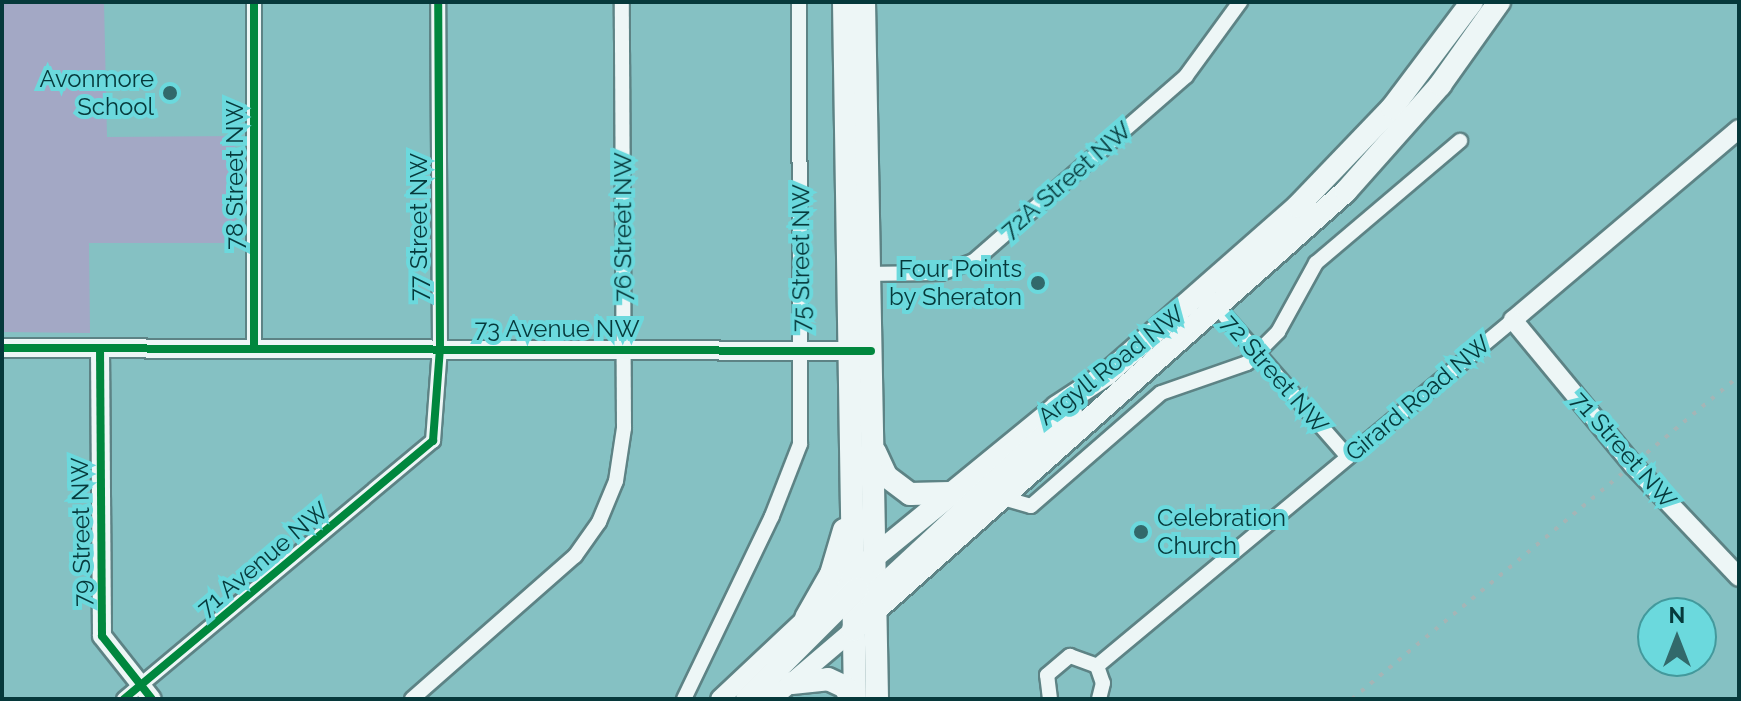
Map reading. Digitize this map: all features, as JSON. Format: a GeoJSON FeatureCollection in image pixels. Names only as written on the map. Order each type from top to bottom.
{"type":"FeatureCollection","features":[{"type":"Feature","properties":{"kind":"main road","name":"75 Street NW"},"geometry":{"type":"LineString","coordinates":[[844,2],[860,274]]}},
{"type":"Feature","properties":{"kind":"main road","name":"75 Street NW"},"geometry":{"type":"LineString","coordinates":[[864,2],[860,351],[850,505],[877,699]]}},
{"type":"Feature","properties":{"kind":"main road","name":"Argyll Road NW"},"geometry":{"type":"LineString","coordinates":[[864,592],[1003,498],[1210,299],[1362,143],[1472,2]]}},
{"type":"Feature","properties":{"kind":"main road","name":"Argyll Road NW"},"geometry":{"type":"LineString","coordinates":[[864,592],[874,556],[1107,374],[1210,299],[1378,158],[1451,71],[1499,2]]}},
{"type":"Feature","properties":{"kind":"main road","name":"75 Street NW"},"geometry":{"type":"LineString","coordinates":[[860,351],[870,436],[874,556]]}},
{"type":"Feature","properties":{"kind":"main road"},"geometry":{"type":"LineString","coordinates":[[747,699],[864,592],[1051,431],[1107,374]]}},
{"type":"Feature","properties":{"kind":"main road"},"geometry":{"type":"LineString","coordinates":[[870,436],[886,476],[903,490],[925,497],[952,493]]}},
{"type":"Feature","properties":{"kind":"main road"},"geometry":{"type":"LineString","coordinates":[[806,618],[831,574],[850,505]]}},
{"type":"Feature","properties":{"kind":"main road","name":"75 Street NW"},"geometry":{"type":"LineString","coordinates":[[853,699],[853,630],[864,592]]}},
{"type":"Feature","properties":{"kind":"main road"},"geometry":{"type":"LineString","coordinates":[[792,683],[828,679],[845,687],[853,699]]}},
{"type":"Feature","properties":{"kind":"street","name":"78 Street NW"},"geometry":{"type":"LineString","coordinates":[[254,2],[254,348]]}},
{"type":"Feature","properties":{"kind":"street","name":"77 Street NW"},"geometry":{"type":"LineString","coordinates":[[426,448],[437,426],[440,348],[438,2]]}},
{"type":"Feature","properties":{"kind":"street","name":"76 Street NW"},"geometry":{"type":"LineString","coordinates":[[412,699],[587,541],[610,497],[620,461],[624,350],[622,2]]}},
{"type":"Feature","properties":{"kind":"street","name":"75 Street NW"},"geometry":{"type":"LineString","coordinates":[[684,699],[695,683],[794,467],[801,433],[799,2]]}},
{"type":"Feature","properties":{"kind":"street","name":"72A Street NW"},"geometry":{"type":"LineString","coordinates":[[860,274],[941,273],[974,261],[1186,76],[1240,2]]}},
{"type":"Feature","properties":{"kind":"street","name":"Girard Road NW"},"geometry":{"type":"LineString","coordinates":[[1097,666],[1739,129]]}},
{"type":"Feature","properties":{"kind":"street"},"geometry":{"type":"LineString","coordinates":[[1003,498],[1031,506],[1161,393],[1236,370],[1258,354],[1278,332],[1316,263],[1460,141]]}},
{"type":"Feature","properties":{"kind":"street","name":"72 Street NW"},"geometry":{"type":"LineString","coordinates":[[1210,299],[1348,457]]}},
{"type":"Feature","properties":{"kind":"street","name":"71 Street NW"},"geometry":{"type":"LineString","coordinates":[[1513,320],[1633,465],[1739,577]]}},
{"type":"Feature","properties":{"kind":"street","name":"73 Avenue NW"},"geometry":{"type":"LineString","coordinates":[[2,348],[860,351]]}},
{"type":"Feature","properties":{"kind":"street","name":"79 Street NW"},"geometry":{"type":"LineString","coordinates":[[100,348],[102,636],[146,692]]}},
{"type":"Feature","properties":{"kind":"street","name":"71 Avenue NW"},"geometry":{"type":"LineString","coordinates":[[124,699],[146,692],[426,448]]}},
{"type":"Feature","properties":{"kind":"street","name":"Argyll Road NW"},"geometry":{"type":"LineString","coordinates":[[720,699],[806,618],[864,592]]}},
{"type":"Feature","properties":{"kind":"street"},"geometry":{"type":"LineString","coordinates":[[772,699],[853,630]]}},
{"type":"Feature","properties":{"kind":"street"},"geometry":{"type":"LineString","coordinates":[[1050,699],[1047,675],[1060,660],[1080,656],[1097,666],[1103,683],[1099,699]]}},
{"type":"Feature","properties":{"kind":"shaded area"},"geometry":{"type":"Polygon","coordinates":[[[2,2],[104,2],[107,137],[235,136],[236,243],[89,243],[90,333],[2,332],[2,2]]]}},
{"type":"Feature","properties":{"kind":"railway"},"geometry":{"type":"LineString","coordinates":[[1352,699],[1739,376]]}},
{"type":"Feature","properties":{"kind":"cycle path"},"geometry":{"type":"LineString","coordinates":[[254,2],[254,348]]}},
{"type":"Feature","properties":{"kind":"cycle path"},"geometry":{"type":"LineString","coordinates":[[124,699],[433,441],[440,348],[438,2]]}},
{"type":"Feature","properties":{"kind":"cycle path"},"geometry":{"type":"LineString","coordinates":[[2,348],[871,351]]}},
{"type":"Feature","properties":{"kind":"cycle path"},"geometry":{"type":"LineString","coordinates":[[100,348],[102,636],[152,699]]}},
{"type":"Feature","properties":{"kind":"place","name":"Avonmore School"},"geometry":{"type":"Point","coordinates":[170,93]}},
{"type":"Feature","properties":{"kind":"place","name":"Four Points by Sheraton"},"geometry":{"type":"Point","coordinates":[1038,283]}},
{"type":"Feature","properties":{"kind":"place","name":"Celebration Church"},"geometry":{"type":"Point","coordinates":[1141,532]}}]}
